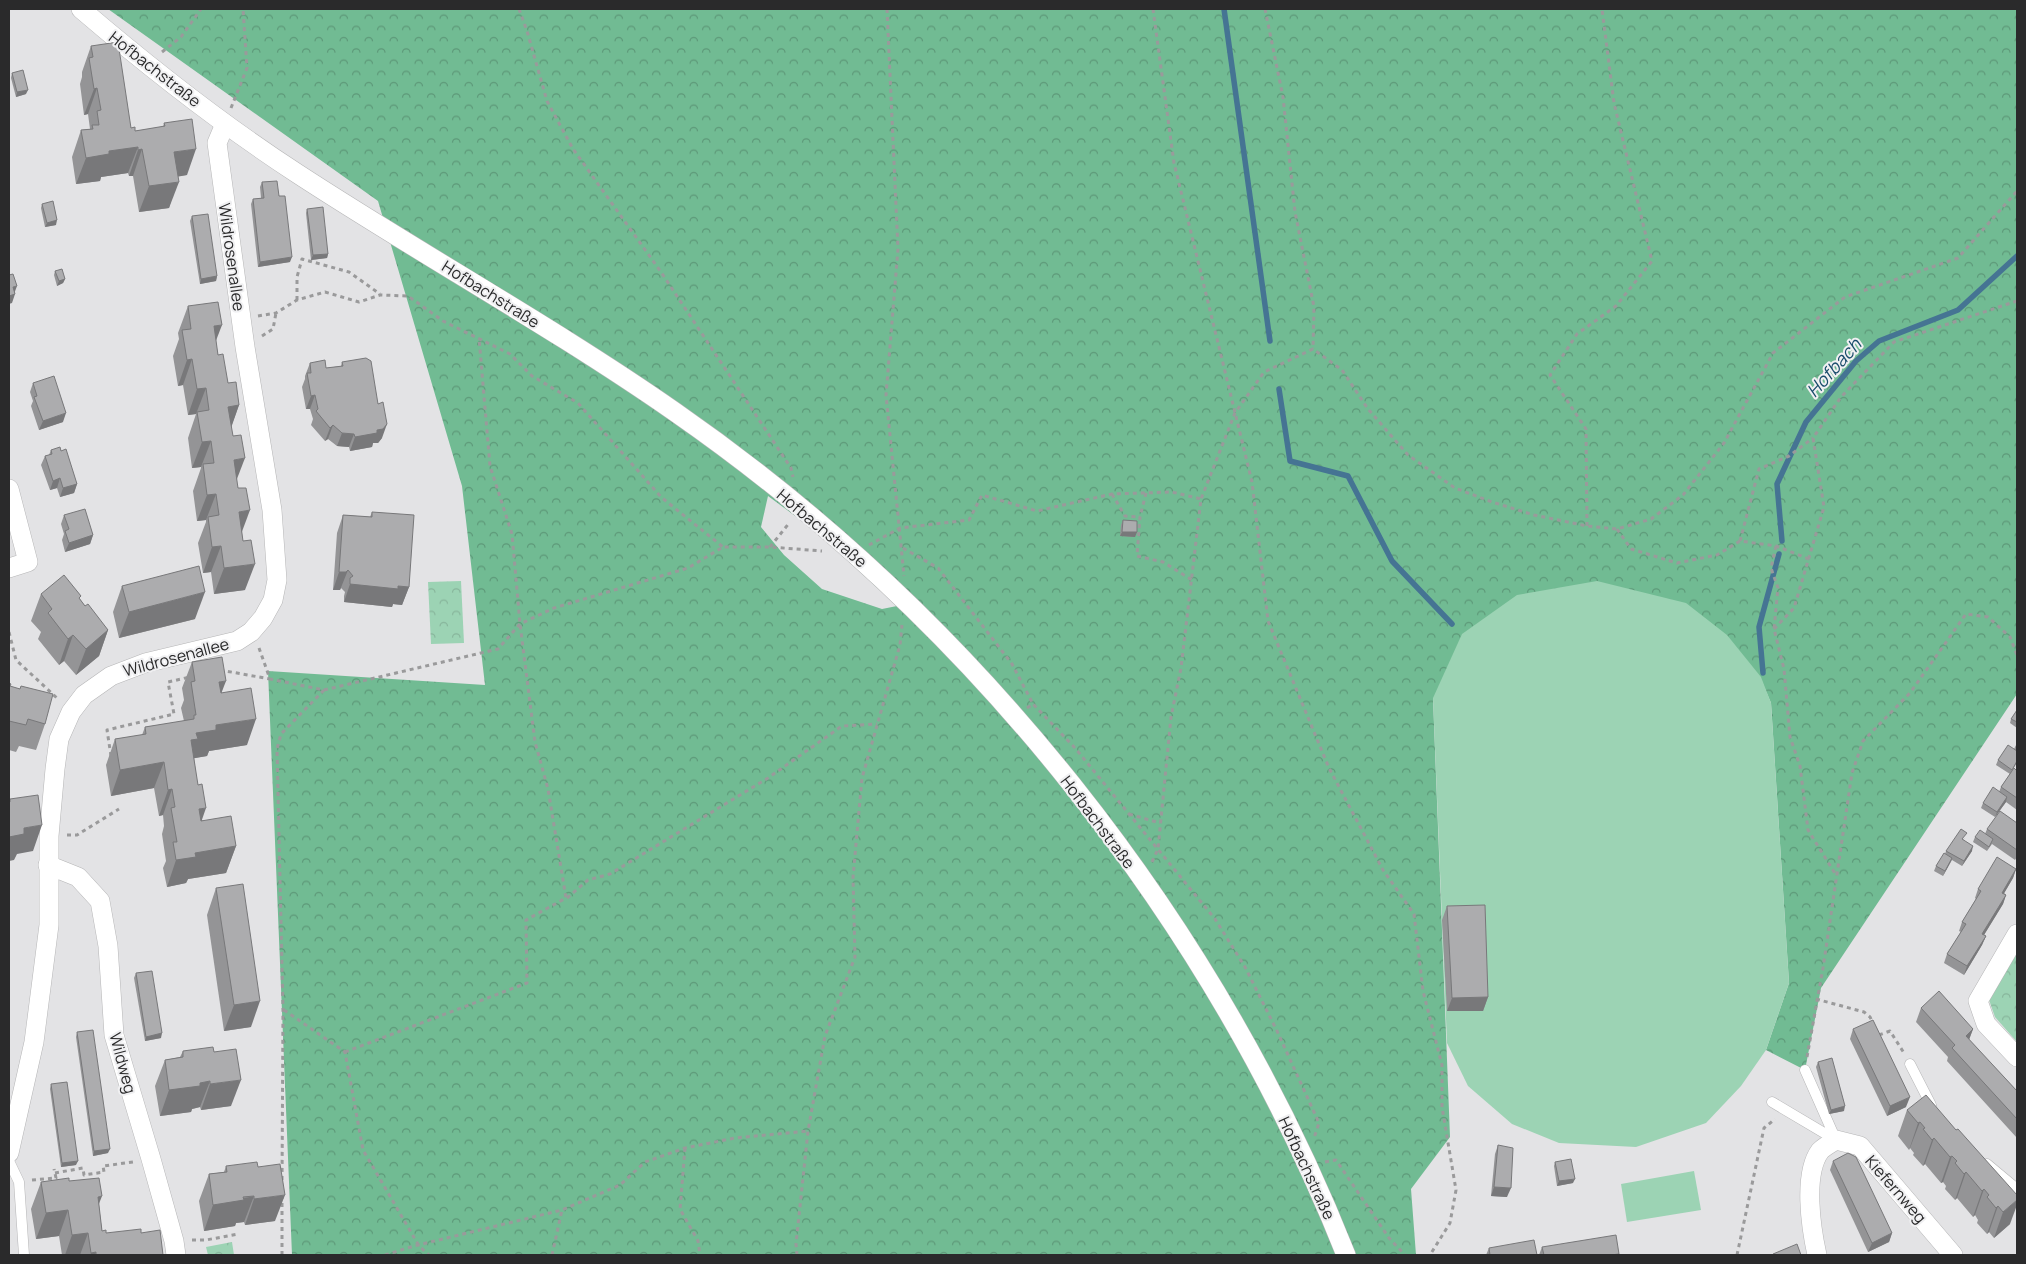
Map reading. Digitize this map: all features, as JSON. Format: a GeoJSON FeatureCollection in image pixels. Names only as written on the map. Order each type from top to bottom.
{"type":"FeatureCollection","features":[{"type":"Feature","properties":{"kind":"street","name":"Hofbachstraße"},"geometry":{"type":"LineString","coordinates":[[80,9],[146,65],[225,124],[297,174],[550,330],[674,411],[741,460],[800,508],[906,602],[961,657],[1013,715],[1080,795],[1144,881],[1235,1026],[1268,1086],[1307,1164],[1346,1255]]}},
{"type":"Feature","properties":{"kind":"street","name":"Wildrosenallee"},"geometry":{"type":"LineString","coordinates":[[9,1153],[34,1042],[49,924],[49,836],[55,769],[59,739],[71,712],[84,695],[111,676],[145,664],[237,641],[251,632],[263,618],[272,600],[277,580],[272,510],[245,347],[217,143],[225,124]]}},
{"type":"Feature","properties":{"kind":"street"},"geometry":{"type":"LineString","coordinates":[[9,489],[28,562],[9,568]]}},
{"type":"Feature","properties":{"kind":"street","name":"Wildweg"},"geometry":{"type":"LineString","coordinates":[[48,865],[78,877],[100,902],[108,946],[114,1035],[151,1159],[174,1241],[176,1255]]}},
{"type":"Feature","properties":{"kind":"street"},"geometry":{"type":"LineString","coordinates":[[2017,934],[1978,1002],[1986,1024],[2017,1057]]}},
{"type":"Feature","properties":{"kind":"street"},"geometry":{"type":"LineString","coordinates":[[1817,1255],[1812,1234],[1811,1169],[1820,1150],[1836,1140]]}},
{"type":"Feature","properties":{"kind":"street","name":"Kiefernweg"},"geometry":{"type":"LineString","coordinates":[[1836,1140],[1860,1146],[1953,1255]]}},
{"type":"Feature","properties":{"kind":"lane"},"geometry":{"type":"LineString","coordinates":[[1910,1064],[1934,1112]]}},
{"type":"Feature","properties":{"kind":"lane"},"geometry":{"type":"LineString","coordinates":[[1805,1070],[1836,1140]]}},
{"type":"Feature","properties":{"kind":"lane"},"geometry":{"type":"LineString","coordinates":[[1772,1102],[1836,1140]]}},
{"type":"Feature","properties":{"kind":"lane"},"geometry":{"type":"LineString","coordinates":[[1981,1159],[2017,1189]]}},
{"type":"Feature","properties":{"kind":"lane"},"geometry":{"type":"LineString","coordinates":[[9,1161],[19,1182],[24,1255]]}},
{"type":"Feature","properties":{"kind":"path"},"geometry":{"type":"LineString","coordinates":[[146,65],[181,36],[201,9]]}},
{"type":"Feature","properties":{"kind":"path"},"geometry":{"type":"LineString","coordinates":[[225,124],[247,68],[243,9]]}},
{"type":"Feature","properties":{"kind":"path"},"geometry":{"type":"LineString","coordinates":[[219,670],[324,690],[498,649],[520,624],[554,608],[688,568],[723,547],[770,547],[800,508],[791,468],[661,272],[573,149],[547,102],[528,31],[519,9]]}},
{"type":"Feature","properties":{"kind":"path"},"geometry":{"type":"LineString","coordinates":[[797,1255],[796,1244],[808,1131],[825,1036],[855,956],[852,877],[862,778],[900,645],[906,602],[903,548],[886,396],[898,249],[887,9]]}},
{"type":"Feature","properties":{"kind":"path"},"geometry":{"type":"LineString","coordinates":[[1153,9],[1174,163],[1252,482],[1268,621],[1329,768],[1382,870],[1414,914],[1423,991],[1442,1065],[1442,1107],[1456,1190],[1450,1223],[1430,1255]]}},
{"type":"Feature","properties":{"kind":"path"},"geometry":{"type":"LineString","coordinates":[[1265,9],[1284,97],[1296,212],[1314,307],[1312,349]]}},
{"type":"Feature","properties":{"kind":"path"},"geometry":{"type":"LineString","coordinates":[[1587,526],[1586,429],[1550,375],[1577,334],[1616,306],[1652,261],[1614,103],[1602,9]]}},
{"type":"Feature","properties":{"kind":"path"},"geometry":{"type":"LineString","coordinates":[[1312,349],[1342,370],[1368,409],[1408,454],[1456,488],[1534,515],[1587,526],[1617,529],[1651,519],[1683,495],[1724,443],[1773,353],[1845,297],[1958,258],[2017,191]]}},
{"type":"Feature","properties":{"kind":"path"},"geometry":{"type":"LineString","coordinates":[[297,300],[297,277],[302,260],[349,272],[380,294]]}},
{"type":"Feature","properties":{"kind":"path"},"geometry":{"type":"LineString","coordinates":[[241,320],[276,313],[297,300],[325,292],[359,302],[380,294],[408,296],[443,321],[510,354],[532,376],[578,403],[661,497],[723,547]]}},
{"type":"Feature","properties":{"kind":"path"},"geometry":{"type":"LineString","coordinates":[[1740,541],[1759,469],[1789,456],[1813,438],[1841,397],[1894,342],[2017,302]]}},
{"type":"Feature","properties":{"kind":"path"},"geometry":{"type":"LineString","coordinates":[[245,347],[273,329],[276,313]]}},
{"type":"Feature","properties":{"kind":"path"},"geometry":{"type":"LineString","coordinates":[[479,338],[490,466],[512,534],[520,624],[535,742],[548,789],[566,898]]}},
{"type":"Feature","properties":{"kind":"path"},"geometry":{"type":"LineString","coordinates":[[1158,849],[1171,717],[1181,668],[1201,499],[1235,413],[1264,372],[1312,349]]}},
{"type":"Feature","properties":{"kind":"path"},"geometry":{"type":"LineString","coordinates":[[1774,629],[1794,608],[1824,507],[1813,438]]}},
{"type":"Feature","properties":{"kind":"path"},"geometry":{"type":"LineString","coordinates":[[900,528],[969,520],[982,496],[1037,511],[1112,494],[1172,492],[1201,499]]}},
{"type":"Feature","properties":{"kind":"path"},"geometry":{"type":"LineString","coordinates":[[1146,493],[1140,517],[1137,556],[1163,562],[1192,580]]}},
{"type":"Feature","properties":{"kind":"path"},"geometry":{"type":"LineString","coordinates":[[1112,494],[1125,516],[1140,517]]}},
{"type":"Feature","properties":{"kind":"path"},"geometry":{"type":"LineString","coordinates":[[1617,529],[1632,549],[1677,563],[1716,555],[1740,541],[1776,546],[1809,559]]}},
{"type":"Feature","properties":{"kind":"path"},"geometry":{"type":"LineString","coordinates":[[1776,546],[1771,568],[1778,588],[1774,629],[1784,669],[1790,737],[1800,766],[1808,830],[1836,875]]}},
{"type":"Feature","properties":{"kind":"path"},"geometry":{"type":"LineString","coordinates":[[903,548],[938,568],[1012,664],[1034,704],[1075,748],[1215,919],[1245,967],[1277,1030],[1319,1123],[1307,1164],[1336,1160],[1389,1238],[1404,1255]]}},
{"type":"Feature","properties":{"kind":"path"},"geometry":{"type":"LineString","coordinates":[[1805,1070],[1852,773],[1863,741],[1910,693],[1966,614],[1988,617],[2010,637],[2017,655]]}},
{"type":"Feature","properties":{"kind":"path"},"geometry":{"type":"LineString","coordinates":[[9,632],[16,660],[71,712]]}},
{"type":"Feature","properties":{"kind":"path"},"geometry":{"type":"LineString","coordinates":[[237,641],[258,647],[270,679]]}},
{"type":"Feature","properties":{"kind":"path"},"geometry":{"type":"LineString","coordinates":[[112,761],[108,730],[174,714],[168,682],[194,676]]}},
{"type":"Feature","properties":{"kind":"path"},"geometry":{"type":"LineString","coordinates":[[282,1186],[284,1010],[277,749],[280,734],[324,690]]}},
{"type":"Feature","properties":{"kind":"path"},"geometry":{"type":"LineString","coordinates":[[1013,715],[1034,704]]}},
{"type":"Feature","properties":{"kind":"path"},"geometry":{"type":"LineString","coordinates":[[345,1052],[527,982],[526,920],[566,898],[588,880],[610,874],[768,778],[842,726],[877,724]]}},
{"type":"Feature","properties":{"kind":"path"},"geometry":{"type":"LineString","coordinates":[[49,836],[77,835],[119,809]]}},
{"type":"Feature","properties":{"kind":"path"},"geometry":{"type":"LineString","coordinates":[[1129,814],[1160,823]]}},
{"type":"Feature","properties":{"kind":"path"},"geometry":{"type":"LineString","coordinates":[[1816,999],[1864,1012],[1870,1017],[1880,1036],[1890,1031],[1910,1064]]}},
{"type":"Feature","properties":{"kind":"path"},"geometry":{"type":"LineString","coordinates":[[284,1010],[345,1052],[362,1150],[419,1246],[428,1255]]}},
{"type":"Feature","properties":{"kind":"path"},"geometry":{"type":"LineString","coordinates":[[1737,1255],[1764,1128],[1785,1110]]}},
{"type":"Feature","properties":{"kind":"path"},"geometry":{"type":"LineString","coordinates":[[385,1255],[562,1210],[620,1185],[645,1162],[685,1148],[735,1138],[808,1131]]}},
{"type":"Feature","properties":{"kind":"path"},"geometry":{"type":"LineString","coordinates":[[685,1148],[680,1209],[698,1241],[700,1255]]}},
{"type":"Feature","properties":{"kind":"path"},"geometry":{"type":"LineString","coordinates":[[19,1182],[56,1178],[54,1171],[83,1168],[84,1175],[104,1172],[103,1166],[151,1159]]}},
{"type":"Feature","properties":{"kind":"path"},"geometry":{"type":"LineString","coordinates":[[282,1196],[282,1255]]}},
{"type":"Feature","properties":{"kind":"path"},"geometry":{"type":"LineString","coordinates":[[552,1255],[562,1210]]}},
{"type":"Feature","properties":{"kind":"path"},"geometry":{"type":"LineString","coordinates":[[206,1240],[238,1234]]}},
{"type":"Feature","properties":{"kind":"green space"},"geometry":{"type":"Polygon","coordinates":[[[108,9],[2017,9],[2017,694],[1821,988],[1805,1070],[1766,1050],[1789,983],[1771,703],[1760,677],[1433,698],[1450,1137],[1411,1189],[1416,1255],[292,1255],[268,671],[485,685],[462,486],[378,201],[108,9]],[[768,496],[761,527],[784,555],[822,589],[882,609],[897,606],[817,532],[768,496]]]}},
{"type":"Feature","properties":{"kind":"green space"},"geometry":{"type":"Polygon","coordinates":[[[461,581],[464,643],[431,644],[428,582],[461,581]]]}},
{"type":"Feature","properties":{"kind":"green space"},"geometry":{"type":"Polygon","coordinates":[[[1597,581],[1686,603],[1727,635],[1761,677],[1771,703],[1789,983],[1766,1050],[1741,1086],[1706,1123],[1636,1147],[1559,1143],[1512,1124],[1468,1086],[1447,1043],[1433,698],[1462,634],[1517,595],[1597,581]]]}},
{"type":"Feature","properties":{"kind":"green space"},"geometry":{"type":"Polygon","coordinates":[[[2017,949],[2017,1042],[1995,1017],[1988,997],[2017,949]]]}},
{"type":"Feature","properties":{"kind":"green space"},"geometry":{"type":"Polygon","coordinates":[[[1694,1171],[1701,1210],[1627,1222],[1621,1184],[1694,1171]]]}},
{"type":"Feature","properties":{"kind":"green space"},"geometry":{"type":"Polygon","coordinates":[[[232,1242],[234,1255],[208,1255],[206,1247],[232,1242]]]}},
{"type":"Feature","properties":{"kind":"building"},"geometry":{"type":"Polygon","coordinates":[[[118,42],[131,128],[135,127],[135,131],[165,126],[164,123],[192,119],[196,149],[174,152],[179,182],[149,186],[142,149],[138,150],[138,147],[109,151],[109,154],[86,158],[81,130],[93,129],[92,125],[99,125],[97,111],[101,110],[97,88],[94,89],[89,58],[93,57],[91,46],[118,42]]]}},
{"type":"Feature","properties":{"kind":"building"},"geometry":{"type":"Polygon","coordinates":[[[23,70],[28,90],[17,92],[12,73],[23,70]]]}},
{"type":"Feature","properties":{"kind":"building"},"geometry":{"type":"Polygon","coordinates":[[[277,181],[279,196],[285,196],[292,257],[260,262],[253,199],[264,198],[262,182],[277,181]]]}},
{"type":"Feature","properties":{"kind":"building"},"geometry":{"type":"Polygon","coordinates":[[[53,201],[57,220],[47,223],[42,204],[53,201]]]}},
{"type":"Feature","properties":{"kind":"building"},"geometry":{"type":"Polygon","coordinates":[[[323,207],[328,254],[313,255],[307,209],[323,207]]]}},
{"type":"Feature","properties":{"kind":"building"},"geometry":{"type":"Polygon","coordinates":[[[208,214],[217,276],[201,279],[192,216],[208,214]]]}},
{"type":"Feature","properties":{"kind":"building"},"geometry":{"type":"Polygon","coordinates":[[[62,269],[65,279],[59,281],[55,271],[62,269]]]}},
{"type":"Feature","properties":{"kind":"building"},"geometry":{"type":"Polygon","coordinates":[[[13,274],[17,286],[13,287],[15,294],[9,296],[9,275],[13,274]]]}},
{"type":"Feature","properties":{"kind":"building"},"geometry":{"type":"Polygon","coordinates":[[[218,302],[222,325],[214,326],[218,355],[223,354],[228,383],[236,382],[239,405],[228,407],[233,436],[241,435],[245,458],[234,460],[238,488],[246,488],[250,510],[239,512],[243,541],[251,540],[255,564],[224,568],[221,546],[212,547],[208,517],[219,515],[216,494],[207,495],[203,464],[214,463],[211,441],[202,442],[197,412],[209,410],[206,388],[197,389],[192,359],[187,360],[182,330],[191,329],[188,306],[218,302]]]}},
{"type":"Feature","properties":{"kind":"building"},"geometry":{"type":"Polygon","coordinates":[[[366,358],[371,361],[378,404],[383,402],[387,424],[383,429],[377,430],[377,433],[355,437],[354,434],[342,433],[333,425],[330,428],[316,411],[318,409],[315,395],[311,396],[307,373],[311,373],[310,363],[325,360],[326,368],[343,366],[342,362],[366,358]]]}},
{"type":"Feature","properties":{"kind":"building"},"geometry":{"type":"Polygon","coordinates":[[[54,376],[66,413],[43,421],[34,397],[37,396],[33,383],[54,376]]]}},
{"type":"Feature","properties":{"kind":"building"},"geometry":{"type":"Polygon","coordinates":[[[60,447],[61,451],[66,449],[77,484],[63,488],[60,478],[53,481],[45,456],[52,454],[51,450],[60,447]]]}},
{"type":"Feature","properties":{"kind":"building"},"geometry":{"type":"Polygon","coordinates":[[[85,509],[93,535],[69,543],[65,531],[69,529],[64,515],[85,509]]]}},
{"type":"Feature","properties":{"kind":"building"},"geometry":{"type":"Polygon","coordinates":[[[372,512],[414,515],[409,587],[398,586],[398,589],[350,584],[350,578],[353,576],[348,570],[346,572],[339,572],[343,515],[372,517],[372,512]]]}},
{"type":"Feature","properties":{"kind":"building"},"geometry":{"type":"Polygon","coordinates":[[[1123,520],[1137,521],[1137,532],[1122,532],[1123,520]]]}},
{"type":"Feature","properties":{"kind":"building"},"geometry":{"type":"Polygon","coordinates":[[[199,566],[205,592],[129,612],[122,586],[199,566]]]}},
{"type":"Feature","properties":{"kind":"building"},"geometry":{"type":"Polygon","coordinates":[[[64,575],[81,596],[79,598],[85,606],[88,604],[108,630],[86,649],[73,635],[68,639],[48,613],[52,609],[41,594],[64,575]]]}},
{"type":"Feature","properties":{"kind":"building"},"geometry":{"type":"Polygon","coordinates":[[[222,657],[226,681],[219,682],[221,693],[251,688],[256,719],[216,725],[216,730],[196,733],[198,739],[191,740],[198,785],[202,784],[206,808],[199,809],[201,821],[231,816],[236,846],[195,853],[196,857],[176,860],[173,842],[177,842],[171,808],[175,807],[172,789],[168,790],[164,762],[120,770],[115,739],[146,734],[145,727],[194,719],[194,715],[196,715],[191,682],[195,681],[192,662],[222,657]]]}},
{"type":"Feature","properties":{"kind":"building"},"geometry":{"type":"Polygon","coordinates":[[[9,683],[11,684],[10,686],[20,689],[21,686],[53,694],[45,724],[28,719],[26,725],[9,721],[9,683]]]}},
{"type":"Feature","properties":{"kind":"building"},"geometry":{"type":"Polygon","coordinates":[[[2017,710],[2017,722],[2011,719],[2017,710]]]}},
{"type":"Feature","properties":{"kind":"building"},"geometry":{"type":"Polygon","coordinates":[[[2008,745],[2017,751],[2017,761],[2012,770],[1998,760],[2008,745]]]}},
{"type":"Feature","properties":{"kind":"building"},"geometry":{"type":"Polygon","coordinates":[[[2014,768],[2017,771],[2017,798],[2001,787],[2014,768]]]}},
{"type":"Feature","properties":{"kind":"building"},"geometry":{"type":"Polygon","coordinates":[[[1993,787],[2007,797],[1997,812],[1983,803],[1993,787]]]}},
{"type":"Feature","properties":{"kind":"building"},"geometry":{"type":"Polygon","coordinates":[[[38,795],[42,825],[24,828],[24,834],[9,837],[10,799],[38,795]]]}},
{"type":"Feature","properties":{"kind":"building"},"geometry":{"type":"Polygon","coordinates":[[[2000,811],[2017,823],[2017,850],[1987,829],[2000,811]]]}},
{"type":"Feature","properties":{"kind":"building"},"geometry":{"type":"Polygon","coordinates":[[[1961,829],[1967,833],[1962,839],[1973,846],[1964,861],[1946,851],[1961,829]]]}},
{"type":"Feature","properties":{"kind":"building"},"geometry":{"type":"Polygon","coordinates":[[[1980,830],[1993,839],[1989,847],[1975,837],[1980,830]]]}},
{"type":"Feature","properties":{"kind":"building"},"geometry":{"type":"Polygon","coordinates":[[[1944,853],[1952,858],[1945,871],[1936,866],[1944,853]]]}},
{"type":"Feature","properties":{"kind":"building"},"geometry":{"type":"Polygon","coordinates":[[[1997,857],[2016,869],[2002,893],[2006,895],[1982,934],[1986,936],[1967,966],[1947,954],[1966,924],[1962,922],[1981,891],[1978,889],[1997,857]]]}},
{"type":"Feature","properties":{"kind":"building"},"geometry":{"type":"Polygon","coordinates":[[[243,884],[260,1001],[234,1005],[216,888],[243,884]]]}},
{"type":"Feature","properties":{"kind":"building"},"geometry":{"type":"Polygon","coordinates":[[[1485,905],[1488,997],[1452,998],[1447,906],[1485,905]]]}},
{"type":"Feature","properties":{"kind":"building"},"geometry":{"type":"Polygon","coordinates":[[[152,971],[162,1033],[146,1037],[136,973],[152,971]]]}},
{"type":"Feature","properties":{"kind":"building"},"geometry":{"type":"Polygon","coordinates":[[[1939,991],[1973,1029],[1966,1036],[2017,1091],[2017,1119],[1952,1048],[1955,1045],[1921,1008],[1939,991]]]}},
{"type":"Feature","properties":{"kind":"building"},"geometry":{"type":"Polygon","coordinates":[[[1873,1020],[1910,1097],[1890,1106],[1853,1029],[1873,1020]]]}},
{"type":"Feature","properties":{"kind":"building"},"geometry":{"type":"Polygon","coordinates":[[[93,1030],[110,1149],[94,1151],[77,1032],[93,1030]]]}},
{"type":"Feature","properties":{"kind":"building"},"geometry":{"type":"Polygon","coordinates":[[[213,1047],[214,1052],[236,1049],[241,1080],[210,1084],[210,1081],[200,1083],[200,1086],[169,1090],[165,1060],[183,1057],[183,1051],[213,1047]]]}},
{"type":"Feature","properties":{"kind":"building"},"geometry":{"type":"Polygon","coordinates":[[[1832,1058],[1845,1106],[1831,1110],[1818,1062],[1832,1058]]]}},
{"type":"Feature","properties":{"kind":"building"},"geometry":{"type":"Polygon","coordinates":[[[67,1082],[78,1161],[62,1163],[51,1084],[67,1082]]]}},
{"type":"Feature","properties":{"kind":"building"},"geometry":{"type":"Polygon","coordinates":[[[1926,1095],[2017,1195],[2017,1200],[2003,1212],[1998,1206],[1996,1208],[1987,1197],[1989,1195],[1984,1189],[1982,1191],[1966,1172],[1964,1174],[1955,1163],[1957,1161],[1952,1156],[1950,1157],[1934,1138],[1932,1140],[1920,1122],[1918,1123],[1907,1110],[1926,1095]]]}},
{"type":"Feature","properties":{"kind":"building"},"geometry":{"type":"Polygon","coordinates":[[[1498,1145],[1513,1148],[1511,1188],[1494,1187],[1498,1145]]]}},
{"type":"Feature","properties":{"kind":"building"},"geometry":{"type":"Polygon","coordinates":[[[1848,1153],[1856,1157],[1892,1233],[1872,1243],[1833,1161],[1848,1153]]]}},
{"type":"Feature","properties":{"kind":"building"},"geometry":{"type":"Polygon","coordinates":[[[1571,1159],[1575,1179],[1559,1181],[1555,1162],[1571,1159]]]}},
{"type":"Feature","properties":{"kind":"building"},"geometry":{"type":"Polygon","coordinates":[[[257,1162],[258,1167],[280,1164],[285,1195],[254,1199],[254,1196],[243,1197],[244,1200],[213,1205],[209,1174],[227,1172],[226,1166],[257,1162]]]}},
{"type":"Feature","properties":{"kind":"building"},"geometry":{"type":"Polygon","coordinates":[[[69,1178],[69,1181],[99,1178],[102,1196],[98,1197],[102,1231],[106,1230],[106,1233],[141,1229],[141,1233],[160,1230],[163,1255],[96,1255],[96,1252],[91,1253],[88,1233],[72,1235],[68,1210],[46,1213],[41,1182],[69,1178]]]}},
{"type":"Feature","properties":{"kind":"building"},"geometry":{"type":"Polygon","coordinates":[[[1616,1235],[1619,1254],[1544,1255],[1542,1247],[1616,1235]]]}},
{"type":"Feature","properties":{"kind":"building"},"geometry":{"type":"Polygon","coordinates":[[[1534,1240],[1537,1255],[1490,1255],[1489,1248],[1534,1240]]]}},
{"type":"Feature","properties":{"kind":"building"},"geometry":{"type":"Polygon","coordinates":[[[1797,1244],[1801,1255],[1773,1255],[1773,1254],[1797,1244]]]}},
{"type":"Feature","properties":{"kind":"waterway"},"geometry":{"type":"LineString","coordinates":[[1224,9],[1270,341]]}},
{"type":"Feature","properties":{"kind":"waterway","name":"Hofbach"},"geometry":{"type":"LineString","coordinates":[[1782,541],[1777,484],[1806,422],[1856,361],[1879,341],[1958,310],[2017,256]]}},
{"type":"Feature","properties":{"kind":"waterway"},"geometry":{"type":"LineString","coordinates":[[1279,389],[1290,461],[1348,476],[1392,561],[1452,624]]}},
{"type":"Feature","properties":{"kind":"waterway","name":"Hofbach"},"geometry":{"type":"LineString","coordinates":[[1763,673],[1759,627],[1779,554]]}}]}
